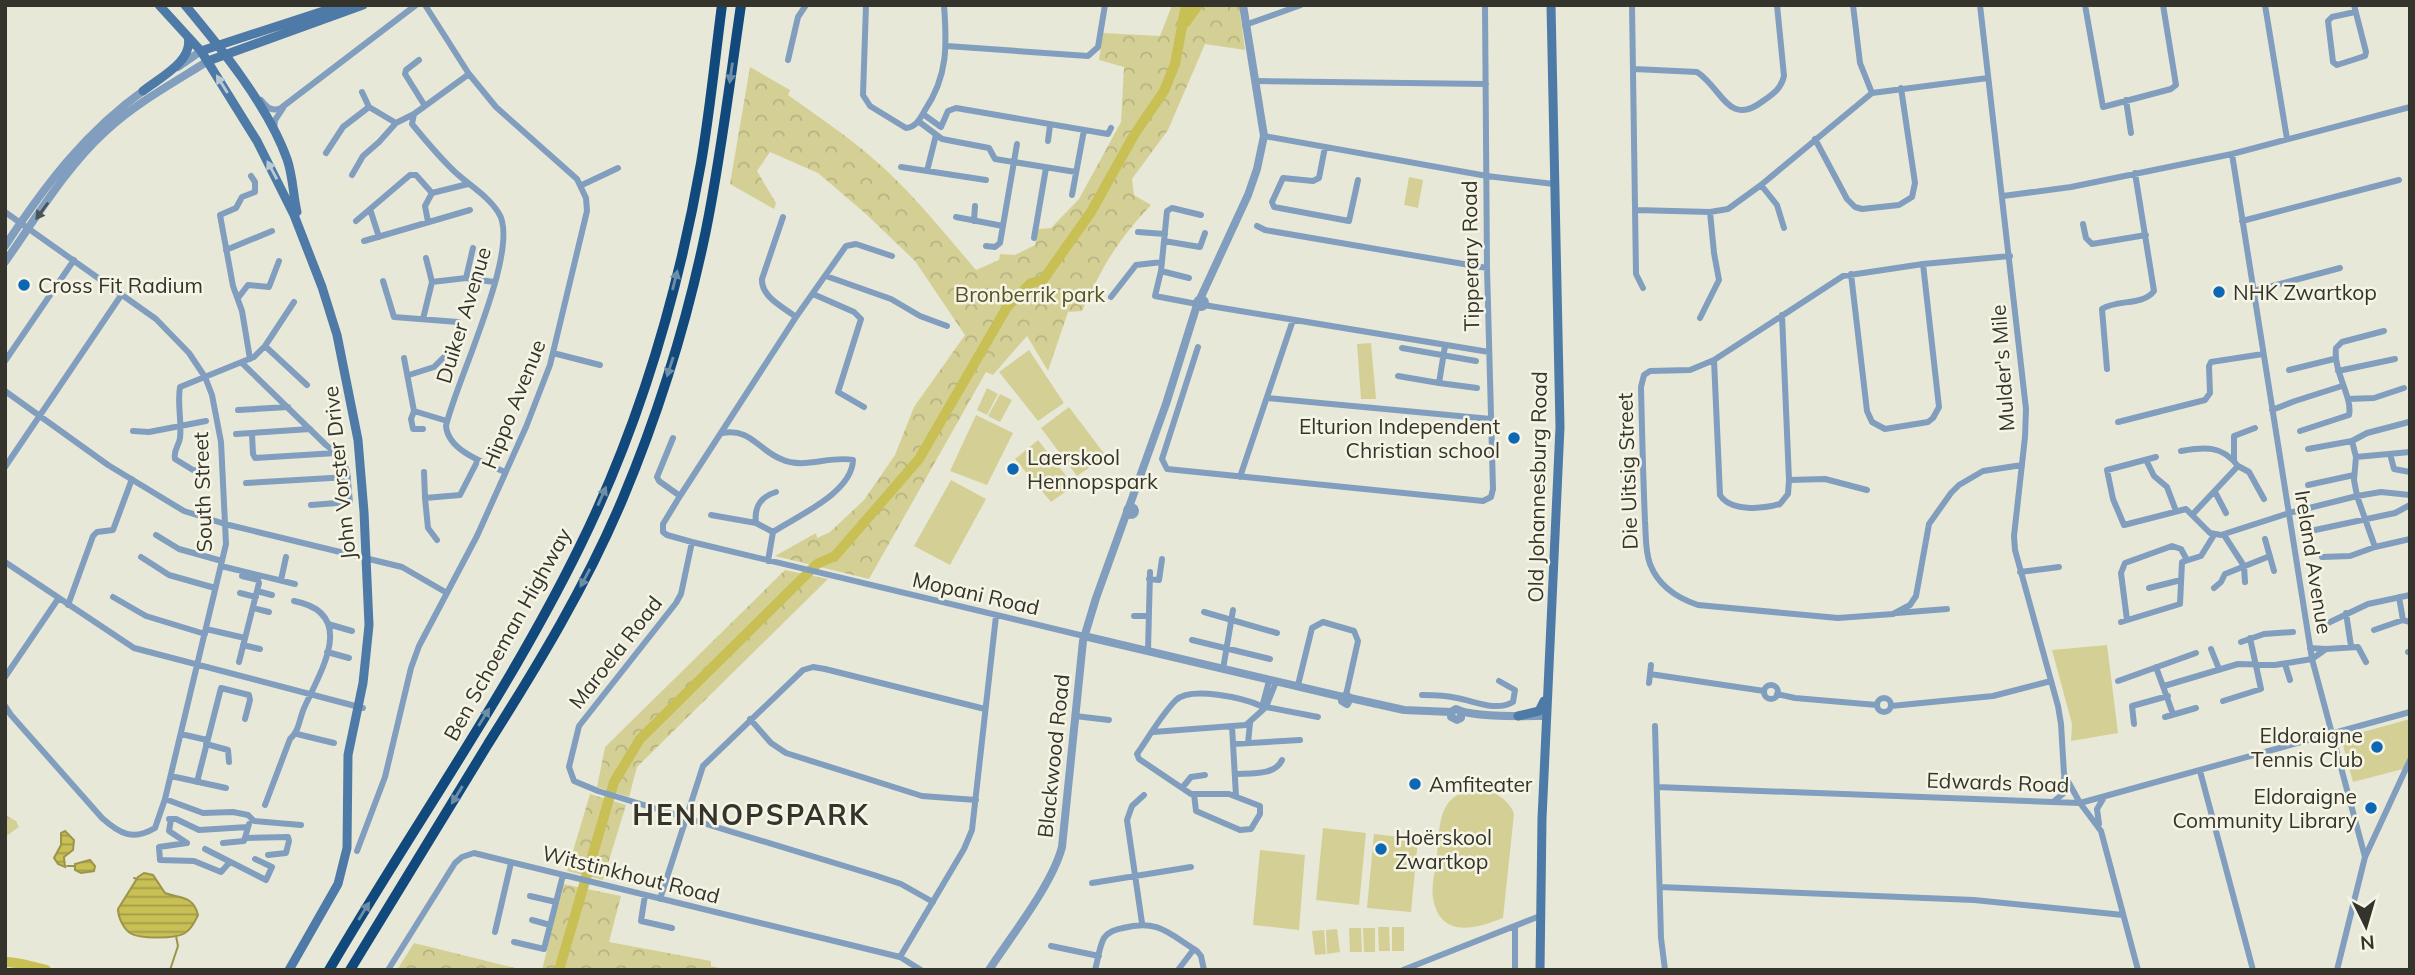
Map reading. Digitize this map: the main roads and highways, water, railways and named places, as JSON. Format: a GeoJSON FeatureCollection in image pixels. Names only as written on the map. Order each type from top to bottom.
{"type":"FeatureCollection","features":[{"type":"Feature","properties":{"kind":"highway","name":"Ben Schoeman Highway"},"geometry":{"type":"LineString","coordinates":[[329,970],[515,667],[576,554],[606,488],[633,420],[657,345],[689,225],[701,161],[722,5]]}},
{"type":"Feature","properties":{"kind":"highway","name":"Ben Schoeman Highway"},"geometry":{"type":"LineString","coordinates":[[350,970],[529,680],[597,554],[623,498],[676,351],[694,280],[719,163],[741,5]]}},
{"type":"Feature","properties":{"kind":"main road","name":"John Vorster Drive"},"geometry":{"type":"LineString","coordinates":[[159,5],[201,51],[257,141],[294,215],[322,287],[344,363],[354,413],[369,559]]}},
{"type":"Feature","properties":{"kind":"main road","name":"John Vorster Drive"},"geometry":{"type":"LineString","coordinates":[[185,5],[226,54],[274,131],[289,166],[298,215],[325,287],[346,363],[366,487],[369,625],[361,707],[348,755],[349,822],[345,860],[333,894],[292,970]]}},
{"type":"Feature","properties":{"kind":"main road"},"geometry":{"type":"LineString","coordinates":[[201,51],[342,5]]}},
{"type":"Feature","properties":{"kind":"main road"},"geometry":{"type":"LineString","coordinates":[[208,61],[363,5]]}},
{"type":"Feature","properties":{"kind":"main road","name":"Old Johannesburg Road"},"geometry":{"type":"LineString","coordinates":[[1540,970],[1548,687],[1560,428],[1551,5]]}},
{"type":"Feature","properties":{"kind":"main road"},"geometry":{"type":"LineString","coordinates":[[143,91],[186,56],[188,37]]}},
{"type":"Feature","properties":{"kind":"main road"},"geometry":{"type":"LineString","coordinates":[[1518,716],[1540,710],[1548,687]]}},
{"type":"Feature","properties":{"kind":"waterway"},"geometry":{"type":"LineString","coordinates":[[559,970],[614,782],[640,739],[817,564],[835,556],[919,459],[1007,307],[1031,283],[1043,280],[1091,212],[1134,135],[1164,91],[1175,64],[1186,5]]}},
{"type":"Feature","properties":{"kind":"waterway"},"geometry":{"type":"LineString","coordinates":[[1186,22],[1198,5]]}},
{"type":"Feature","properties":{"kind":"waterway"},"geometry":{"type":"LineString","coordinates":[[67,866],[75,866]]}},
{"type":"Feature","properties":{"kind":"waterway"},"geometry":{"type":"LineString","coordinates":[[170,970],[178,946],[176,936]]}},
{"type":"Feature","properties":{"kind":"waterway"},"geometry":{"type":"LineString","coordinates":[[5,962],[46,970]]}},
{"type":"Feature","properties":{"kind":"place","name":"Cross Fit Radium"},"geometry":{"type":"Point","coordinates":[24,285]}},
{"type":"Feature","properties":{"kind":"place","name":"NHK Zwartkop"},"geometry":{"type":"Point","coordinates":[2219,292]}},
{"type":"Feature","properties":{"kind":"place","name":"Elturion Independent Christian school"},"geometry":{"type":"Point","coordinates":[1514,438]}},
{"type":"Feature","properties":{"kind":"place","name":"Laerskool Hennopspark"},"geometry":{"type":"Point","coordinates":[1013,469]}},
{"type":"Feature","properties":{"kind":"place","name":"Eldoraigne Tennis Club"},"geometry":{"type":"Point","coordinates":[2377,747]}},
{"type":"Feature","properties":{"kind":"place","name":"Amfiteater"},"geometry":{"type":"Point","coordinates":[1415,784]}},
{"type":"Feature","properties":{"kind":"place","name":"Eldoraigne Community Library"},"geometry":{"type":"Point","coordinates":[2371,808]}},
{"type":"Feature","properties":{"kind":"place","name":"Hoërskool Zwartkop"},"geometry":{"type":"Point","coordinates":[1381,849]}},
{"type":"Feature","properties":{"kind":"district","name":"HENNOPSPARK"},"geometry":{"type":"Point","coordinates":[751,814]}},
{"type":"Feature","properties":{"kind":"park label","name":"Bronberrik park"},"geometry":{"type":"Point","coordinates":[1030,294]}}]}
